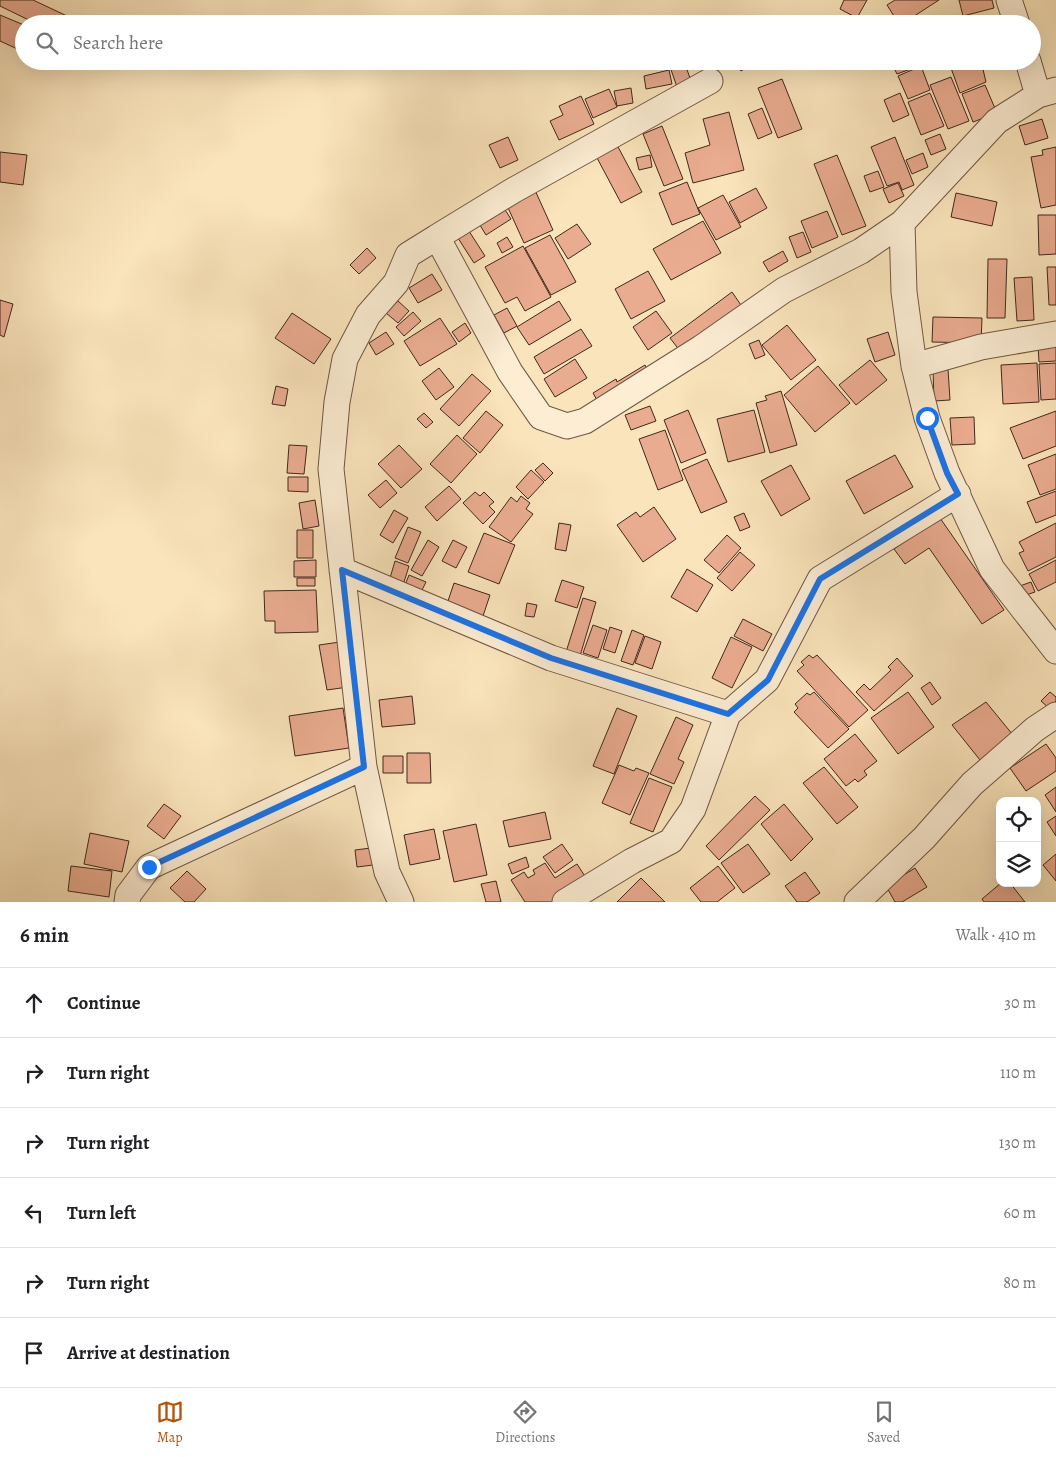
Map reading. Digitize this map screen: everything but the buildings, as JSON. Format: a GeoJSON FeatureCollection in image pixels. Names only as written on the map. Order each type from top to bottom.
{"type":"FeatureCollection","features":[{"type":"Feature","properties":{"kind":"street"},"geometry":{"type":"LineString","coordinates":[[1009,0],[1014,15]]}},
{"type":"Feature","properties":{"kind":"street"},"geometry":{"type":"LineString","coordinates":[[437,237],[520,387],[541,417],[568,426],[585,420],[701,348],[784,290],[861,251],[902,223],[997,121],[1047,92],[1034,70]]}},
{"type":"Feature","properties":{"kind":"street"},"geometry":{"type":"LineString","coordinates":[[401,902],[388,872],[364,767],[331,469],[337,402],[346,359],[368,315],[396,283],[408,255],[514,190],[710,81]]}},
{"type":"Feature","properties":{"kind":"street"},"geometry":{"type":"LineString","coordinates":[[902,223],[904,292],[914,366],[927,418],[947,473],[992,569],[1056,651]]}},
{"type":"Feature","properties":{"kind":"street"},"geometry":{"type":"LineString","coordinates":[[914,366],[981,347],[1056,334]]}},
{"type":"Feature","properties":{"kind":"street"},"geometry":{"type":"LineString","coordinates":[[565,902],[632,861],[671,841],[693,809],[728,714],[768,680],[820,579],[958,494]]}},
{"type":"Feature","properties":{"kind":"street"},"geometry":{"type":"LineString","coordinates":[[342,570],[551,658],[728,714]]}},
{"type":"Feature","properties":{"kind":"street"},"geometry":{"type":"LineString","coordinates":[[857,902],[924,838],[972,784],[1035,729],[1056,715]]}},
{"type":"Feature","properties":{"kind":"street"},"geometry":{"type":"LineString","coordinates":[[127,902],[128,895],[149,867],[364,767]]}},
{"type":"Feature","properties":{"kind":"route"},"geometry":{"type":"LineString","coordinates":[[149,867],[364,767],[342,570],[551,658],[728,714],[768,680],[820,579],[958,494],[947,473],[927,418]]}}]}
